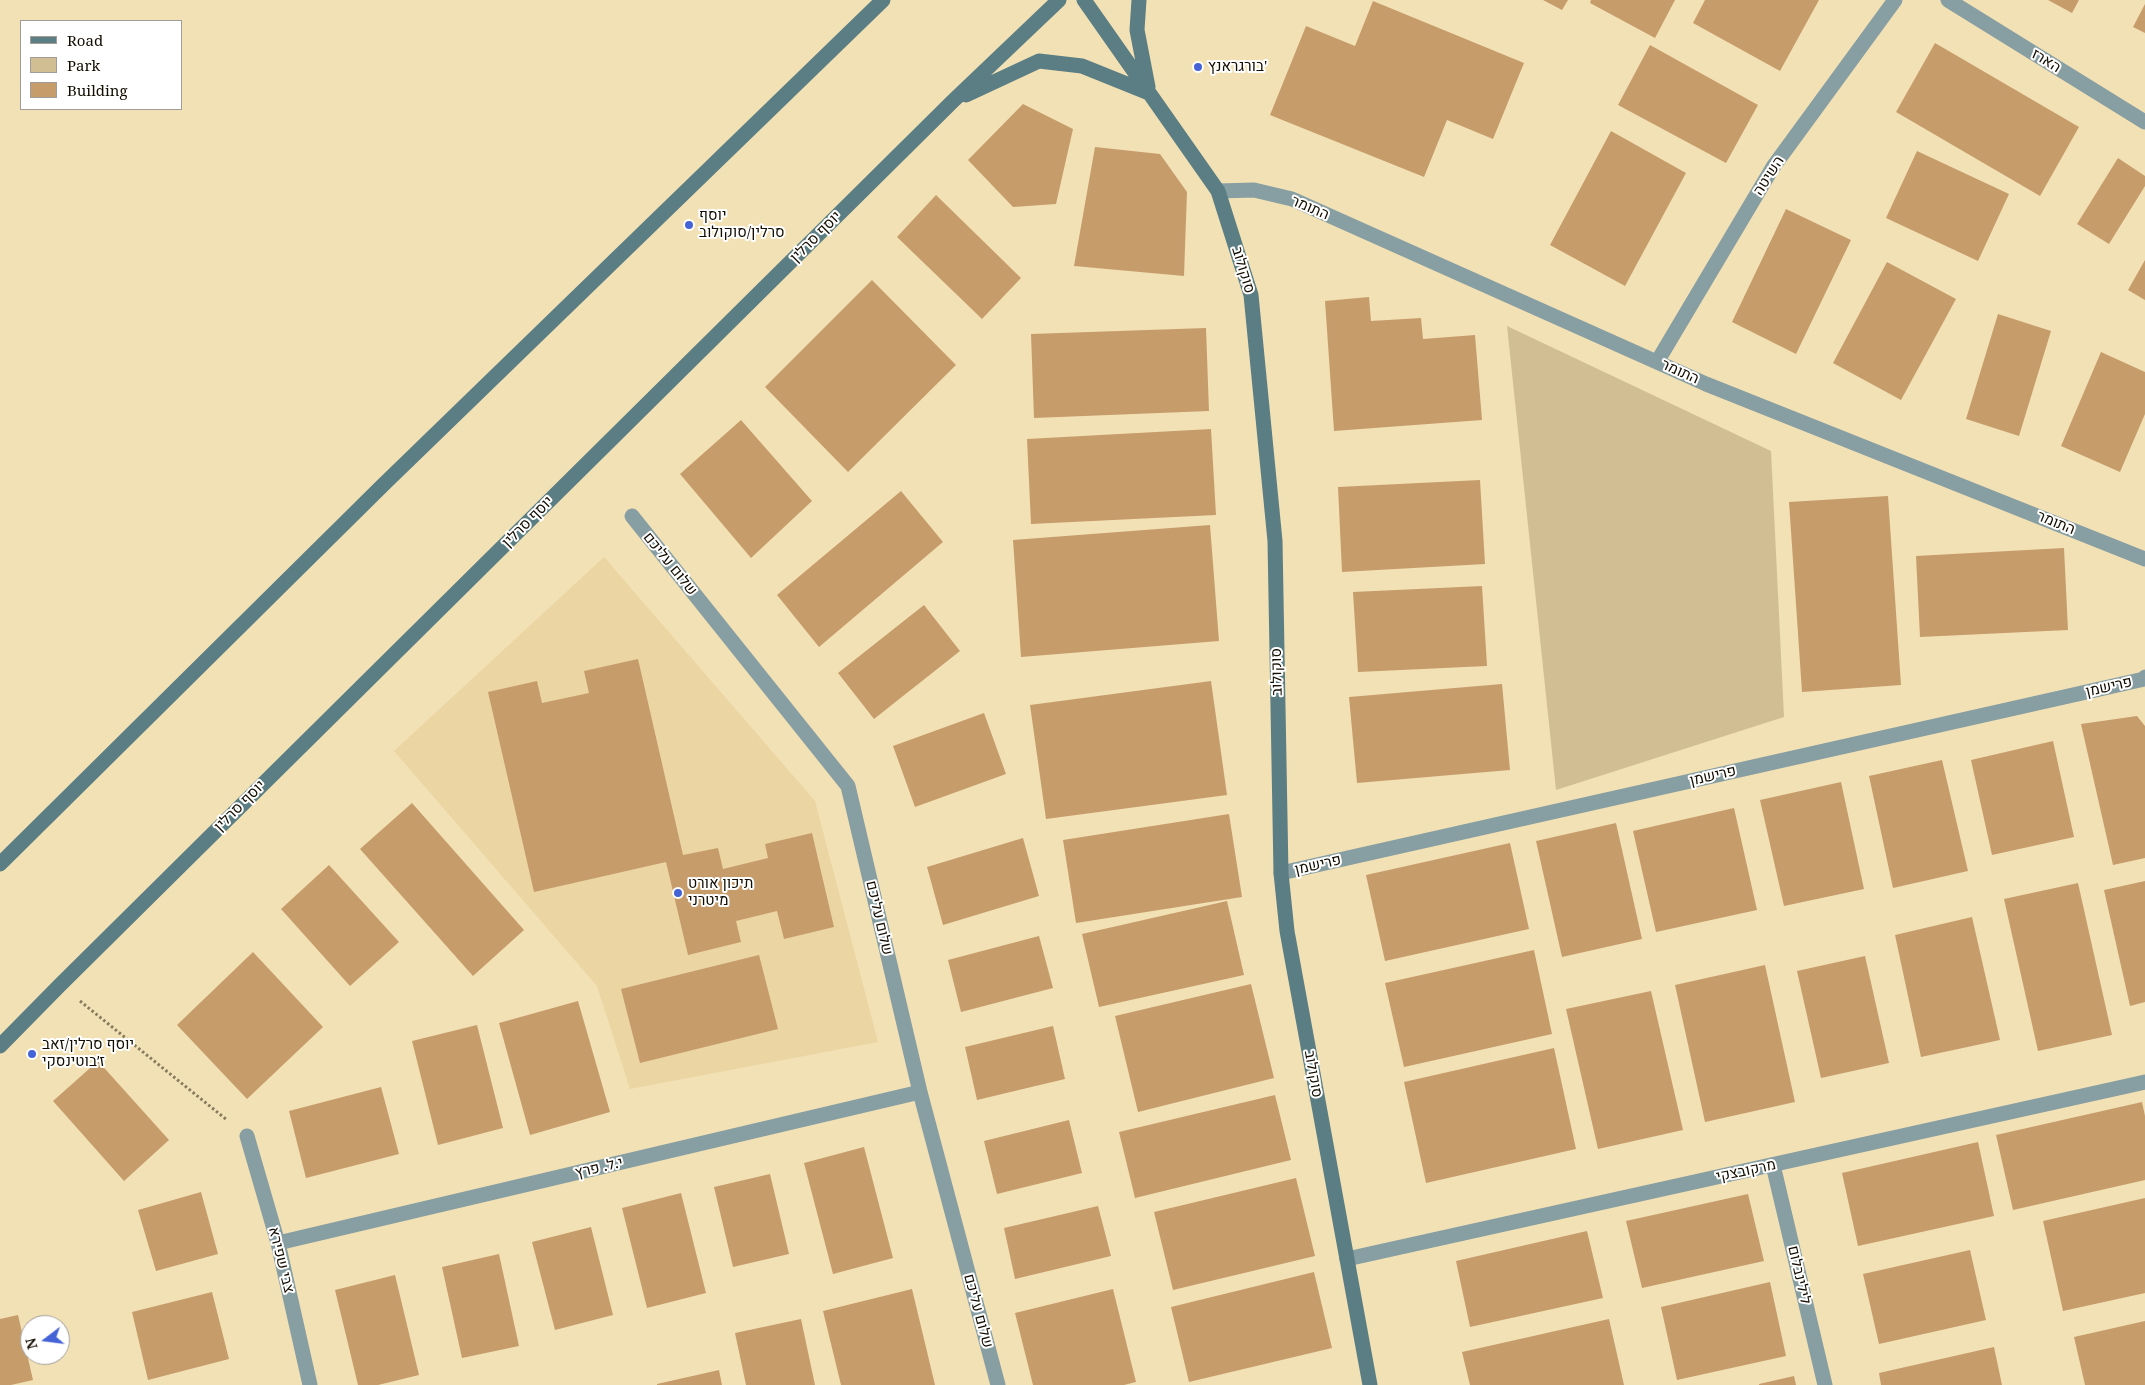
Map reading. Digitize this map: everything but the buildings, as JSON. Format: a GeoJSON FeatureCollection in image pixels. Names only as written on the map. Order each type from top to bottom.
{"type":"FeatureCollection","features":[{"type":"Feature","properties":{"kind":"main road"},"geometry":{"type":"LineString","coordinates":[[0,864],[382,486],[883,0]]}},
{"type":"Feature","properties":{"kind":"main road","name":"יוסף סרלין"},"geometry":{"type":"LineString","coordinates":[[0,1046],[60,984],[953,101],[1059,0]]}},
{"type":"Feature","properties":{"kind":"main road","name":"סוקולוב"},"geometry":{"type":"LineString","coordinates":[[1084,0],[1218,190],[1251,294],[1275,542],[1281,873],[1286,931],[1370,1385]]}},
{"type":"Feature","properties":{"kind":"main road"},"geometry":{"type":"LineString","coordinates":[[1139,0],[1138,30],[1149,93]]}},
{"type":"Feature","properties":{"kind":"main road"},"geometry":{"type":"LineString","coordinates":[[953,101],[1039,60],[1082,66],[1149,93]]}},
{"type":"Feature","properties":{"kind":"street","name":"השיטה"},"geometry":{"type":"LineString","coordinates":[[1657,362],[1773,167],[1895,0]]}},
{"type":"Feature","properties":{"kind":"street","name":"הארז"},"geometry":{"type":"LineString","coordinates":[[1948,0],[2145,122]]}},
{"type":"Feature","properties":{"kind":"street","name":"התומר"},"geometry":{"type":"LineString","coordinates":[[1218,190],[1254,190],[1292,199],[1706,384],[2145,559]]}},
{"type":"Feature","properties":{"kind":"street","name":"שלום עליכם"},"geometry":{"type":"LineString","coordinates":[[632,516],[848,786],[920,1092],[998,1385]]}},
{"type":"Feature","properties":{"kind":"street","name":"פרישמן"},"geometry":{"type":"LineString","coordinates":[[1281,873],[2134,682],[2145,677]]}},
{"type":"Feature","properties":{"kind":"street","name":"מרקובצקי"},"geometry":{"type":"LineString","coordinates":[[1347,1259],[2145,1082]]}},
{"type":"Feature","properties":{"kind":"street","name":"י.ל. פרץ"},"geometry":{"type":"LineString","coordinates":[[278,1243],[920,1092]]}},
{"type":"Feature","properties":{"kind":"street","name":"צבי שפירא"},"geometry":{"type":"LineString","coordinates":[[247,1136],[278,1243],[310,1385]]}},
{"type":"Feature","properties":{"kind":"street","name":"לילינבלום"},"geometry":{"type":"LineString","coordinates":[[1773,1165],[1825,1385]]}},
{"type":"Feature","properties":{"kind":"path"},"geometry":{"type":"LineString","coordinates":[[60,984],[247,1136]]}},
{"type":"Feature","properties":{"kind":"shaded area","name":"תיכון אורט מיטרני"},"geometry":{"type":"Polygon","coordinates":[[[604,557],[815,801],[878,1042],[630,1089],[597,986],[394,751],[604,557]]]}},
{"type":"Feature","properties":{"kind":"green space"},"geometry":{"type":"Polygon","coordinates":[[[1507,326],[1771,451],[1784,717],[1556,790],[1507,326]]]}},
{"type":"Feature","properties":{"kind":"place","name":"בורגראנץ'"},"geometry":{"type":"Point","coordinates":[1198,67]}},
{"type":"Feature","properties":{"kind":"place","name":"יוסף סרלין/סוקולוב"},"geometry":{"type":"Point","coordinates":[689,225]}},
{"type":"Feature","properties":{"kind":"place","name":"תיכון אורט מיטרני"},"geometry":{"type":"Point","coordinates":[678,893]}},
{"type":"Feature","properties":{"kind":"place","name":"יוסף סרלין/זאב ז׳בוטינסקי"},"geometry":{"type":"Point","coordinates":[32,1054]}}]}
